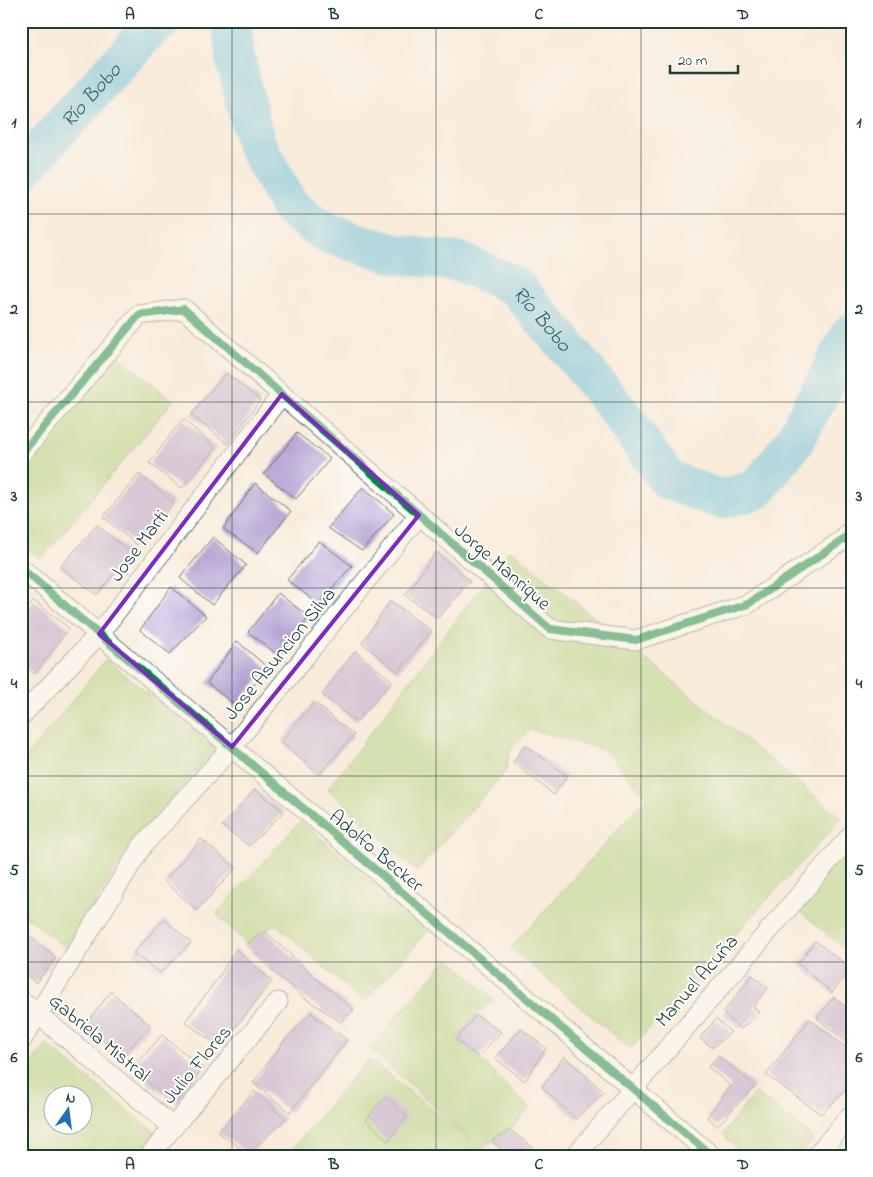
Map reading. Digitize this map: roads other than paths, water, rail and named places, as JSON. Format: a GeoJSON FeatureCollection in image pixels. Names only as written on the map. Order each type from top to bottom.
{"type":"FeatureCollection","features":[{"type":"Feature","properties":{"kind":"street","name":"Jorge Manrique"},"geometry":{"type":"LineString","coordinates":[[21,454],[138,315],[184,309],[550,629],[636,640],[748,604],[844,540],[852,529]]}},
{"type":"Feature","properties":{"kind":"street","name":"Jose Marti"},"geometry":{"type":"LineString","coordinates":[[21,716],[99,634],[282,394]]}},
{"type":"Feature","properties":{"kind":"street","name":"Jose Asuncion Silva"},"geometry":{"type":"LineString","coordinates":[[21,1041],[39,1015],[143,845],[232,748],[419,515]]}},
{"type":"Feature","properties":{"kind":"street","name":"Adolfo Becker"},"geometry":{"type":"LineString","coordinates":[[21,568],[712,1156]]}},
{"type":"Feature","properties":{"kind":"street","name":"Manuel Acuña"},"geometry":{"type":"LineString","coordinates":[[575,1156],[852,834]]}},
{"type":"Feature","properties":{"kind":"street","name":"Gabriela Mistral"},"geometry":{"type":"LineString","coordinates":[[21,1000],[173,1127]]}},
{"type":"Feature","properties":{"kind":"street","name":"Julio Flores"},"geometry":{"type":"LineString","coordinates":[[149,1156],[278,1002]]}},
{"type":"Feature","properties":{"kind":"street"},"geometry":{"type":"LineString","coordinates":[[816,1156],[852,1114]]}},
{"type":"Feature","properties":{"kind":"waterway","name":"Río Bobo"},"geometry":{"type":"LineString","coordinates":[[21,172],[154,24],[161,21]]}},
{"type":"Feature","properties":{"kind":"waterway","name":"Río Bobo"},"geometry":{"type":"LineString","coordinates":[[232,21],[235,57],[255,142],[290,207],[326,233],[395,254],[460,262],[515,286],[619,412],[668,480],[720,499],[756,490],[793,443],[852,332]]}}]}
